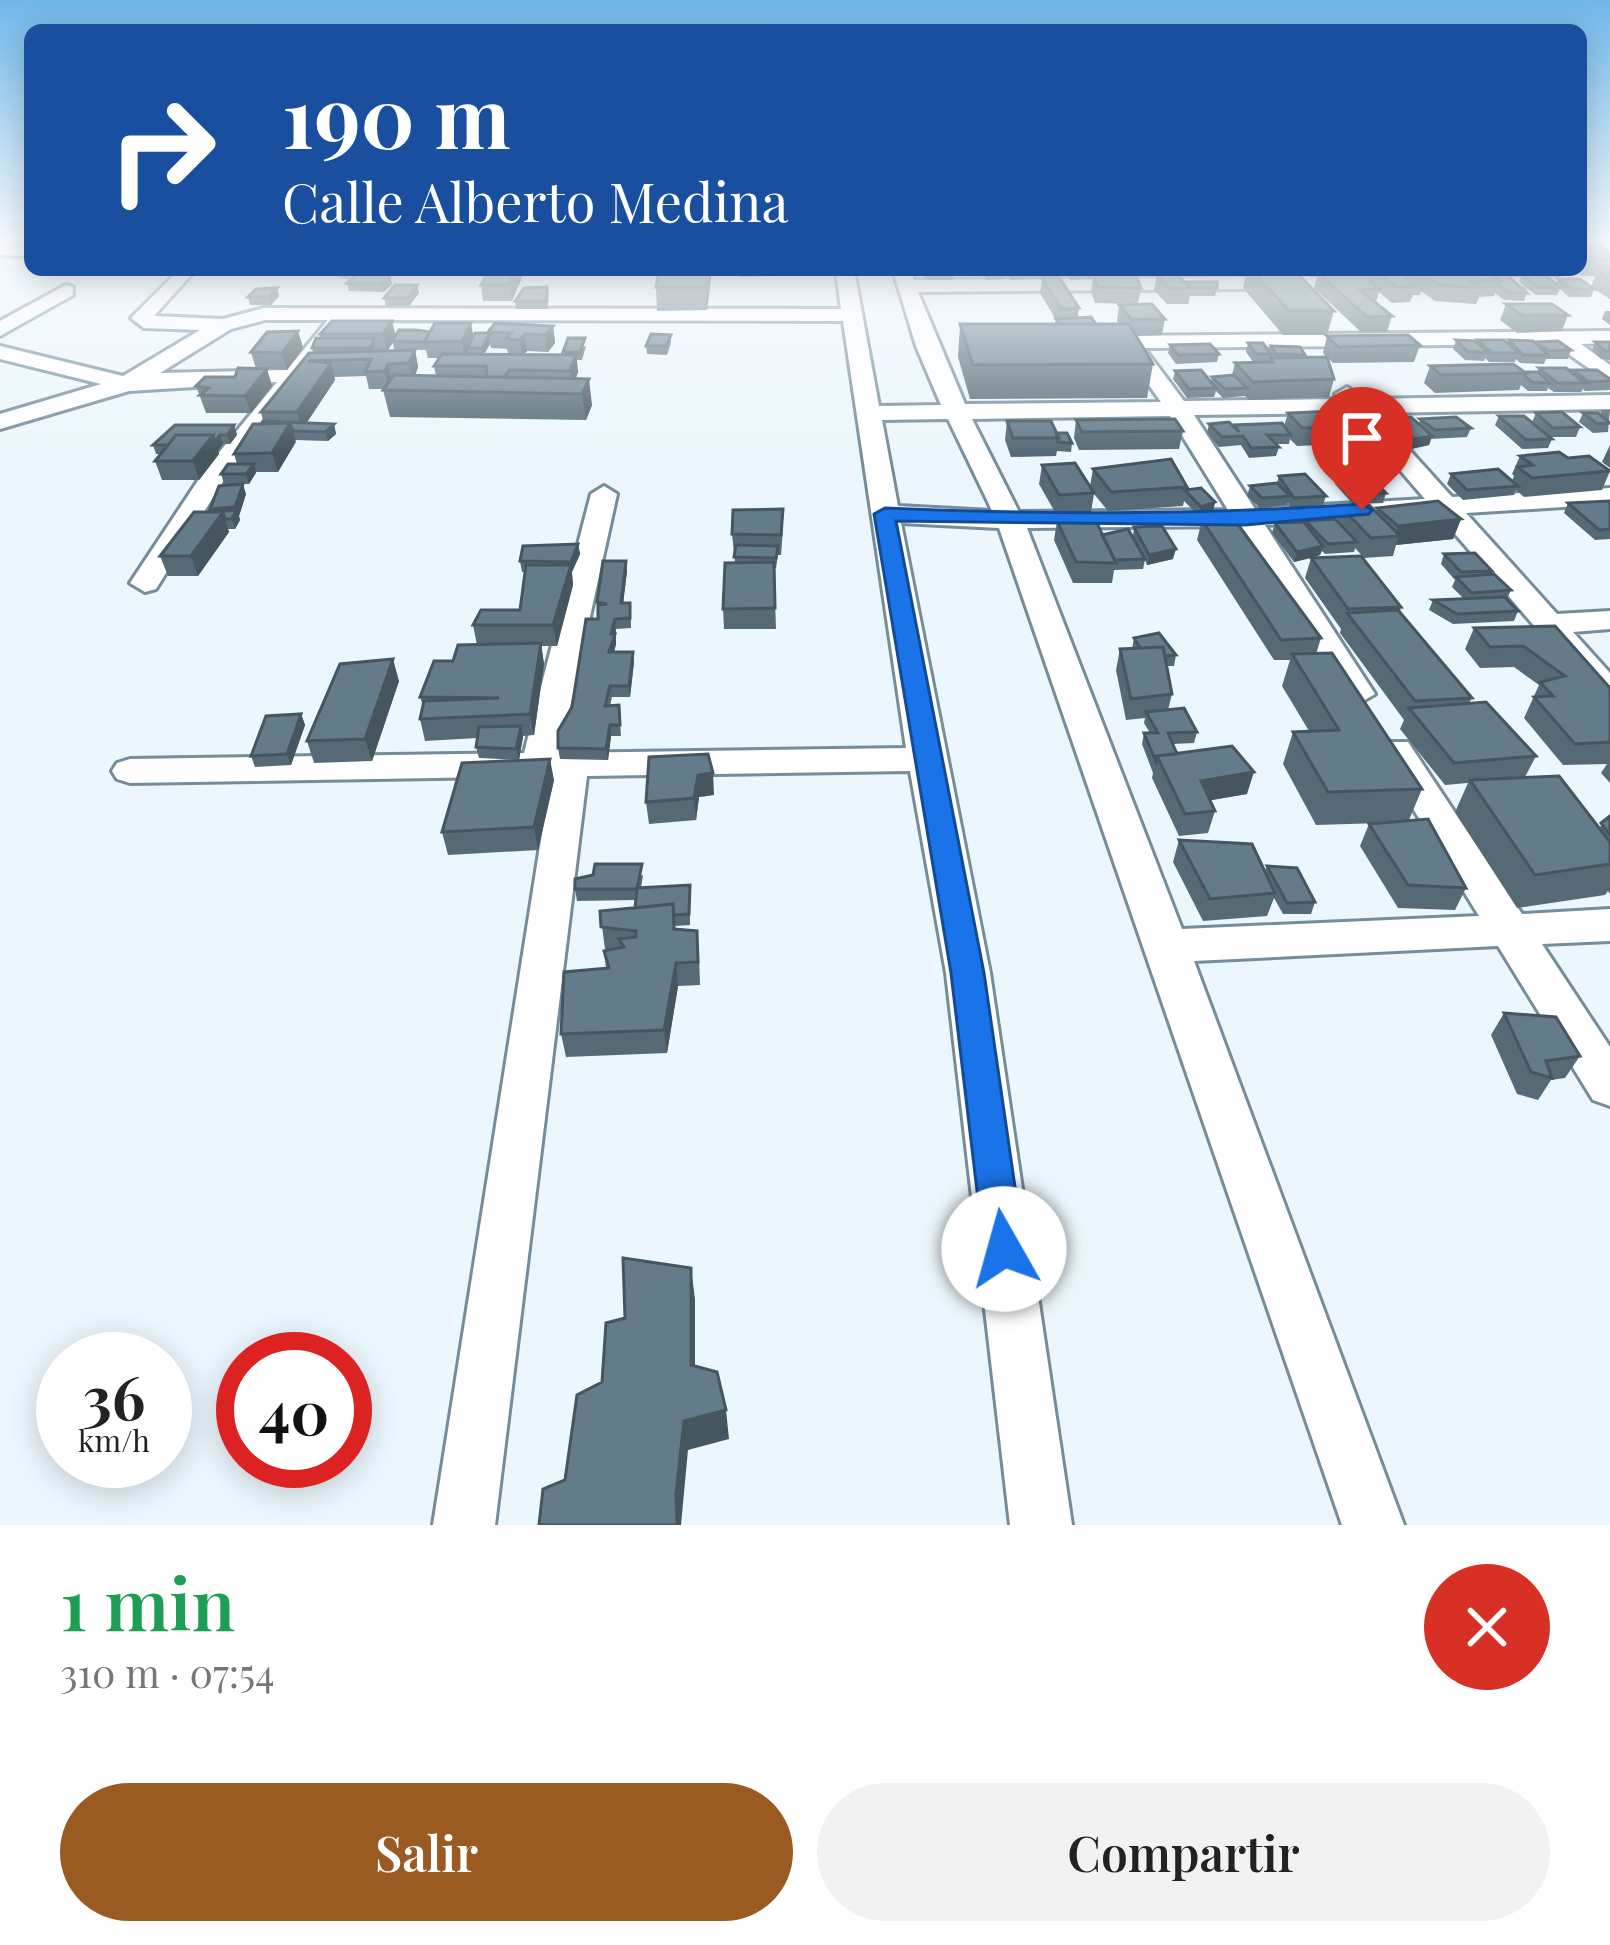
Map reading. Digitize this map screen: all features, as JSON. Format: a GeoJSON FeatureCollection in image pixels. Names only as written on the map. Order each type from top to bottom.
{"type":"FeatureCollection","features":[{"type":"Feature","properties":{"kind":"street"},"geometry":{"type":"LineString","coordinates":[[0,330],[30,312]]}},
{"type":"Feature","properties":{"kind":"street"},"geometry":{"type":"LineString","coordinates":[[147,312],[144,322],[224,325]]}},
{"type":"Feature","properties":{"kind":"street"},"geometry":{"type":"LineString","coordinates":[[851,312],[926,759],[968,973],[1041,1525]]}},
{"type":"Feature","properties":{"kind":"street"},"geometry":{"type":"LineString","coordinates":[[922,312],[938,342],[960,412],[1013,520],[1373,1525]]}},
{"type":"Feature","properties":{"kind":"street"},"geometry":{"type":"LineString","coordinates":[[1321,312],[1349,340]]}},
{"type":"Feature","properties":{"kind":"street"},"geometry":{"type":"LineString","coordinates":[[0,352],[126,384],[224,325],[264,314],[852,320]]}},
{"type":"Feature","properties":{"kind":"street"},"geometry":{"type":"LineString","coordinates":[[145,583],[215,472],[340,318]]}},
{"type":"Feature","properties":{"kind":"street"},"geometry":{"type":"LineString","coordinates":[[1560,338],[1610,376]]}},
{"type":"Feature","properties":{"kind":"street"},"geometry":{"type":"LineString","coordinates":[[1084,342],[1610,338]]}},
{"type":"Feature","properties":{"kind":"street"},"geometry":{"type":"LineString","coordinates":[[1298,341],[1610,693]]}},
{"type":"Feature","properties":{"kind":"street"},"geometry":{"type":"LineString","coordinates":[[1129,342],[1178,410],[1610,1086]]}},
{"type":"Feature","properties":{"kind":"street"},"geometry":{"type":"LineString","coordinates":[[0,422],[126,384],[291,374]]}},
{"type":"Feature","properties":{"kind":"street"},"geometry":{"type":"LineString","coordinates":[[867,413],[1610,401]]}},
{"type":"Feature","properties":{"kind":"street"},"geometry":{"type":"LineString","coordinates":[[464,1525],[556,763],[604,494]]}},
{"type":"Feature","properties":{"kind":"street"},"geometry":{"type":"LineString","coordinates":[[885,514],[1013,520],[1245,518],[1610,496]]}},
{"type":"Feature","properties":{"kind":"street"},"geometry":{"type":"LineString","coordinates":[[1550,624],[1610,620]]}},
{"type":"Feature","properties":{"kind":"street"},"geometry":{"type":"LineString","coordinates":[[130,771],[926,759]]}},
{"type":"Feature","properties":{"kind":"street"},"geometry":{"type":"LineString","coordinates":[[1169,946],[1610,925]]}},
{"type":"Feature","properties":{"kind":"building"},"geometry":{"type":"Polygon","coordinates":[[[1125,312],[1159,312],[1165,319],[1132,320],[1125,312]]]}},
{"type":"Feature","properties":{"kind":"building"},"geometry":{"type":"Polygon","coordinates":[[[1362,312],[1392,316],[1367,317],[1362,312]]]}},
{"type":"Feature","properties":{"kind":"building"},"geometry":{"type":"Polygon","coordinates":[[[1518,312],[1568,315],[1523,316],[1518,312]]]}},
{"type":"Feature","properties":{"kind":"building"},"geometry":{"type":"Polygon","coordinates":[[[1091,317],[1096,324],[1060,324],[1056,319],[1091,317]]]}},
{"type":"Feature","properties":{"kind":"building"},"geometry":{"type":"Polygon","coordinates":[[[332,321],[392,321],[383,334],[320,334],[332,321]]]}},
{"type":"Feature","properties":{"kind":"building"},"geometry":{"type":"Polygon","coordinates":[[[435,323],[471,323],[462,341],[424,342],[435,323]]]}},
{"type":"Feature","properties":{"kind":"building"},"geometry":{"type":"Polygon","coordinates":[[[495,323],[553,326],[545,335],[525,334],[520,340],[506,339],[511,333],[488,332],[495,323]]]}},
{"type":"Feature","properties":{"kind":"building"},"geometry":{"type":"Polygon","coordinates":[[[960,324],[1129,324],[1153,364],[973,365],[960,324]]]}},
{"type":"Feature","properties":{"kind":"building"},"geometry":{"type":"Polygon","coordinates":[[[399,330],[430,332],[424,342],[392,341],[399,330]]]}},
{"type":"Feature","properties":{"kind":"building"},"geometry":{"type":"Polygon","coordinates":[[[298,331],[282,353],[251,352],[267,332],[298,331]]]}},
{"type":"Feature","properties":{"kind":"building"},"geometry":{"type":"Polygon","coordinates":[[[475,333],[490,333],[482,348],[467,348],[475,333]]]}},
{"type":"Feature","properties":{"kind":"building"},"geometry":{"type":"Polygon","coordinates":[[[651,334],[671,335],[666,346],[646,346],[651,334]]]}},
{"type":"Feature","properties":{"kind":"building"},"geometry":{"type":"Polygon","coordinates":[[[1408,335],[1420,345],[1338,347],[1327,336],[1408,335]]]}},
{"type":"Feature","properties":{"kind":"building"},"geometry":{"type":"Polygon","coordinates":[[[316,338],[374,338],[371,348],[312,348],[316,338]]]}},
{"type":"Feature","properties":{"kind":"building"},"geometry":{"type":"Polygon","coordinates":[[[568,338],[585,338],[580,352],[563,352],[568,338]]]}},
{"type":"Feature","properties":{"kind":"building"},"geometry":{"type":"Polygon","coordinates":[[[1456,340],[1475,341],[1487,352],[1468,352],[1456,340]]]}},
{"type":"Feature","properties":{"kind":"building"},"geometry":{"type":"Polygon","coordinates":[[[1478,340],[1504,340],[1518,353],[1492,353],[1478,340]]]}},
{"type":"Feature","properties":{"kind":"building"},"geometry":{"type":"Polygon","coordinates":[[[1509,340],[1533,341],[1548,355],[1523,355],[1509,340]]]}},
{"type":"Feature","properties":{"kind":"building"},"geometry":{"type":"Polygon","coordinates":[[[1558,341],[1571,350],[1549,351],[1535,342],[1558,341]]]}},
{"type":"Feature","properties":{"kind":"building"},"geometry":{"type":"Polygon","coordinates":[[[1248,343],[1263,343],[1271,354],[1256,354],[1248,343]]]}},
{"type":"Feature","properties":{"kind":"building"},"geometry":{"type":"Polygon","coordinates":[[[1210,344],[1219,354],[1178,355],[1170,345],[1210,344]]]}},
{"type":"Feature","properties":{"kind":"building"},"geometry":{"type":"Polygon","coordinates":[[[1271,346],[1300,347],[1305,355],[1276,354],[1271,346]]]}},
{"type":"Feature","properties":{"kind":"building"},"geometry":{"type":"Polygon","coordinates":[[[415,350],[409,363],[388,364],[385,371],[365,372],[371,359],[308,361],[331,363],[297,412],[261,412],[309,353],[415,350]]]}},
{"type":"Feature","properties":{"kind":"building"},"geometry":{"type":"Polygon","coordinates":[[[442,354],[576,355],[570,371],[509,370],[505,377],[487,377],[486,366],[434,366],[442,354]]]}},
{"type":"Feature","properties":{"kind":"building"},"geometry":{"type":"Polygon","coordinates":[[[1327,357],[1334,379],[1253,382],[1235,363],[1273,362],[1271,358],[1327,357]]]}},
{"type":"Feature","properties":{"kind":"building"},"geometry":{"type":"Polygon","coordinates":[[[1513,364],[1526,373],[1441,375],[1430,366],[1513,364]]]}},
{"type":"Feature","properties":{"kind":"building"},"geometry":{"type":"Polygon","coordinates":[[[238,368],[267,369],[245,396],[200,395],[209,388],[196,386],[205,377],[235,377],[238,368]]]}},
{"type":"Feature","properties":{"kind":"building"},"geometry":{"type":"Polygon","coordinates":[[[1539,368],[1566,368],[1585,383],[1557,383],[1539,368]]]}},
{"type":"Feature","properties":{"kind":"building"},"geometry":{"type":"Polygon","coordinates":[[[1201,370],[1216,388],[1189,389],[1175,371],[1201,370]]]}},
{"type":"Feature","properties":{"kind":"building"},"geometry":{"type":"Polygon","coordinates":[[[1573,370],[1597,370],[1610,381],[1589,382],[1573,370]]]}},
{"type":"Feature","properties":{"kind":"building"},"geometry":{"type":"Polygon","coordinates":[[[1524,372],[1538,372],[1550,383],[1532,382],[1524,372]]]}},
{"type":"Feature","properties":{"kind":"building"},"geometry":{"type":"Polygon","coordinates":[[[394,375],[589,379],[582,394],[383,390],[394,375]]]}},
{"type":"Feature","properties":{"kind":"building"},"geometry":{"type":"Polygon","coordinates":[[[1234,375],[1247,388],[1225,389],[1212,377],[1234,375]]]}},
{"type":"Feature","properties":{"kind":"building"},"geometry":{"type":"Polygon","coordinates":[[[1335,411],[1350,426],[1302,428],[1288,413],[1335,411]]]}},
{"type":"Feature","properties":{"kind":"building"},"geometry":{"type":"Polygon","coordinates":[[[1562,412],[1580,427],[1553,428],[1536,413],[1562,412]]]}},
{"type":"Feature","properties":{"kind":"building"},"geometry":{"type":"Polygon","coordinates":[[[1583,413],[1598,413],[1610,423],[1597,424],[1583,413]]]}},
{"type":"Feature","properties":{"kind":"building"},"geometry":{"type":"Polygon","coordinates":[[[1499,416],[1524,416],[1552,439],[1526,440],[1499,416]]]}},
{"type":"Feature","properties":{"kind":"building"},"geometry":{"type":"Polygon","coordinates":[[[1411,417],[1432,436],[1414,439],[1391,418],[1411,417]]]}},
{"type":"Feature","properties":{"kind":"building"},"geometry":{"type":"Polygon","coordinates":[[[1456,417],[1471,428],[1435,430],[1420,419],[1456,417]]]}},
{"type":"Feature","properties":{"kind":"building"},"geometry":{"type":"Polygon","coordinates":[[[1175,419],[1183,431],[1082,432],[1076,420],[1175,419]]]}},
{"type":"Feature","properties":{"kind":"building"},"geometry":{"type":"Polygon","coordinates":[[[263,421],[334,424],[325,432],[293,431],[290,423],[261,424],[263,421]]]}},
{"type":"Feature","properties":{"kind":"building"},"geometry":{"type":"Polygon","coordinates":[[[1007,421],[1051,421],[1059,438],[1013,438],[1007,421]]]}},
{"type":"Feature","properties":{"kind":"building"},"geometry":{"type":"Polygon","coordinates":[[[1229,422],[1239,432],[1235,425],[1282,423],[1291,435],[1267,435],[1279,447],[1251,448],[1243,436],[1222,437],[1209,424],[1229,422]]]}},
{"type":"Feature","properties":{"kind":"building"},"geometry":{"type":"Polygon","coordinates":[[[290,423],[272,453],[234,454],[253,424],[290,423]]]}},
{"type":"Feature","properties":{"kind":"building"},"geometry":{"type":"Polygon","coordinates":[[[175,425],[234,425],[215,442],[213,435],[176,435],[168,445],[153,445],[175,425]]]}},
{"type":"Feature","properties":{"kind":"building"},"geometry":{"type":"Polygon","coordinates":[[[1056,433],[1067,433],[1072,443],[1058,442],[1056,433]]]}},
{"type":"Feature","properties":{"kind":"building"},"geometry":{"type":"Polygon","coordinates":[[[176,435],[213,435],[193,461],[155,461],[176,435]]]}},
{"type":"Feature","properties":{"kind":"building"},"geometry":{"type":"Polygon","coordinates":[[[1559,452],[1568,458],[1589,456],[1610,471],[1532,478],[1518,467],[1533,465],[1520,456],[1559,452]]]}},
{"type":"Feature","properties":{"kind":"building"},"geometry":{"type":"Polygon","coordinates":[[[1171,459],[1187,487],[1111,492],[1093,469],[1171,459]]]}},
{"type":"Feature","properties":{"kind":"building"},"geometry":{"type":"Polygon","coordinates":[[[1075,463],[1094,493],[1059,495],[1042,465],[1075,463]]]}},
{"type":"Feature","properties":{"kind":"building"},"geometry":{"type":"Polygon","coordinates":[[[228,464],[254,464],[246,474],[221,474],[228,464]]]}},
{"type":"Feature","properties":{"kind":"building"},"geometry":{"type":"Polygon","coordinates":[[[1498,469],[1518,486],[1467,490],[1451,474],[1498,469]]]}},
{"type":"Feature","properties":{"kind":"building"},"geometry":{"type":"Polygon","coordinates":[[[1367,473],[1386,493],[1356,494],[1338,474],[1367,473]]]}},
{"type":"Feature","properties":{"kind":"building"},"geometry":{"type":"Polygon","coordinates":[[[1305,474],[1326,496],[1294,498],[1279,476],[1305,474]]]}},
{"type":"Feature","properties":{"kind":"building"},"geometry":{"type":"Polygon","coordinates":[[[1277,483],[1290,496],[1262,498],[1250,486],[1277,483]]]}},
{"type":"Feature","properties":{"kind":"building"},"geometry":{"type":"Polygon","coordinates":[[[243,484],[235,507],[210,509],[219,486],[243,484]]]}},
{"type":"Feature","properties":{"kind":"building"},"geometry":{"type":"Polygon","coordinates":[[[1201,488],[1215,502],[1201,507],[1185,490],[1201,488]]]}},
{"type":"Feature","properties":{"kind":"building"},"geometry":{"type":"Polygon","coordinates":[[[1438,501],[1461,519],[1398,526],[1377,508],[1438,501]]]}},
{"type":"Feature","properties":{"kind":"building"},"geometry":{"type":"Polygon","coordinates":[[[1610,501],[1610,529],[1599,530],[1568,503],[1610,501]]]}},
{"type":"Feature","properties":{"kind":"building"},"geometry":{"type":"Polygon","coordinates":[[[1369,505],[1400,536],[1371,538],[1341,507],[1369,505]]]}},
{"type":"Feature","properties":{"kind":"building"},"geometry":{"type":"Polygon","coordinates":[[[783,509],[781,535],[732,534],[733,510],[783,509]]]}},
{"type":"Feature","properties":{"kind":"building"},"geometry":{"type":"Polygon","coordinates":[[[237,510],[232,519],[225,519],[223,512],[212,512],[237,510]]]}},
{"type":"Feature","properties":{"kind":"building"},"geometry":{"type":"Polygon","coordinates":[[[194,512],[223,512],[191,556],[160,556],[194,512]]]}},
{"type":"Feature","properties":{"kind":"building"},"geometry":{"type":"Polygon","coordinates":[[[1095,519],[1116,563],[1076,562],[1057,521],[1095,519]]]}},
{"type":"Feature","properties":{"kind":"building"},"geometry":{"type":"Polygon","coordinates":[[[1234,519],[1321,638],[1281,640],[1202,520],[1234,519]]]}},
{"type":"Feature","properties":{"kind":"building"},"geometry":{"type":"Polygon","coordinates":[[[1335,519],[1357,542],[1328,544],[1306,521],[1335,519]]]}},
{"type":"Feature","properties":{"kind":"building"},"geometry":{"type":"Polygon","coordinates":[[[1304,522],[1323,546],[1297,552],[1275,523],[1304,522]]]}},
{"type":"Feature","properties":{"kind":"building"},"geometry":{"type":"Polygon","coordinates":[[[1162,526],[1176,549],[1149,555],[1134,527],[1162,526]]]}},
{"type":"Feature","properties":{"kind":"building"},"geometry":{"type":"Polygon","coordinates":[[[1128,529],[1145,559],[1115,560],[1102,535],[1128,529]]]}},
{"type":"Feature","properties":{"kind":"building"},"geometry":{"type":"Polygon","coordinates":[[[578,544],[571,562],[520,561],[523,546],[578,544]]]}},
{"type":"Feature","properties":{"kind":"building"},"geometry":{"type":"Polygon","coordinates":[[[736,545],[778,546],[776,558],[734,557],[736,545]]]}},
{"type":"Feature","properties":{"kind":"building"},"geometry":{"type":"Polygon","coordinates":[[[1475,553],[1492,571],[1461,572],[1444,554],[1475,553]]]}},
{"type":"Feature","properties":{"kind":"building"},"geometry":{"type":"Polygon","coordinates":[[[1361,556],[1401,607],[1348,609],[1311,558],[1361,556]]]}},
{"type":"Feature","properties":{"kind":"building"},"geometry":{"type":"Polygon","coordinates":[[[603,561],[626,561],[621,603],[630,603],[630,618],[615,619],[609,652],[633,652],[629,686],[610,686],[605,706],[619,705],[620,725],[610,725],[606,749],[558,748],[558,731],[572,707],[586,619],[598,619],[598,605],[607,604],[597,602],[603,561]]]}},
{"type":"Feature","properties":{"kind":"building"},"geometry":{"type":"Polygon","coordinates":[[[774,562],[775,608],[723,609],[725,563],[774,562]]]}},
{"type":"Feature","properties":{"kind":"building"},"geometry":{"type":"Polygon","coordinates":[[[526,565],[571,565],[553,625],[473,625],[481,610],[520,610],[526,565]]]}},
{"type":"Feature","properties":{"kind":"building"},"geometry":{"type":"Polygon","coordinates":[[[1494,574],[1511,590],[1472,593],[1456,577],[1494,574]]]}},
{"type":"Feature","properties":{"kind":"building"},"geometry":{"type":"Polygon","coordinates":[[[1505,597],[1518,611],[1457,614],[1433,600],[1505,597]]]}},
{"type":"Feature","properties":{"kind":"building"},"geometry":{"type":"Polygon","coordinates":[[[1398,610],[1472,698],[1415,701],[1347,613],[1398,610]]]}},
{"type":"Feature","properties":{"kind":"building"},"geometry":{"type":"Polygon","coordinates":[[[1555,626],[1610,688],[1610,742],[1575,744],[1534,697],[1553,696],[1540,682],[1565,676],[1523,646],[1490,647],[1474,628],[1555,626]]]}},
{"type":"Feature","properties":{"kind":"building"},"geometry":{"type":"Polygon","coordinates":[[[1159,633],[1176,655],[1165,656],[1163,647],[1140,648],[1134,638],[1159,633]]]}},
{"type":"Feature","properties":{"kind":"building"},"geometry":{"type":"Polygon","coordinates":[[[541,643],[530,714],[420,719],[424,701],[499,698],[420,697],[434,661],[453,661],[458,645],[541,643]]]}},
{"type":"Feature","properties":{"kind":"building"},"geometry":{"type":"Polygon","coordinates":[[[1163,647],[1172,694],[1131,699],[1120,649],[1163,647]]]}},
{"type":"Feature","properties":{"kind":"building"},"geometry":{"type":"Polygon","coordinates":[[[1332,653],[1422,789],[1328,792],[1293,732],[1339,730],[1292,654],[1332,653]]]}},
{"type":"Feature","properties":{"kind":"building"},"geometry":{"type":"Polygon","coordinates":[[[393,659],[365,739],[307,741],[340,664],[393,659]]]}},
{"type":"Feature","properties":{"kind":"building"},"geometry":{"type":"Polygon","coordinates":[[[1486,702],[1536,756],[1454,763],[1409,708],[1486,702]]]}},
{"type":"Feature","properties":{"kind":"building"},"geometry":{"type":"Polygon","coordinates":[[[1184,708],[1197,732],[1168,733],[1177,754],[1157,756],[1156,762],[1144,733],[1158,733],[1146,712],[1184,708]]]}},
{"type":"Feature","properties":{"kind":"building"},"geometry":{"type":"Polygon","coordinates":[[[301,714],[287,754],[251,756],[266,716],[301,714]]]}},
{"type":"Feature","properties":{"kind":"building"},"geometry":{"type":"Polygon","coordinates":[[[521,726],[516,749],[476,747],[479,727],[521,726]]]}},
{"type":"Feature","properties":{"kind":"building"},"geometry":{"type":"Polygon","coordinates":[[[1232,746],[1254,772],[1201,781],[1215,811],[1185,814],[1157,756],[1232,746]]]}},
{"type":"Feature","properties":{"kind":"building"},"geometry":{"type":"Polygon","coordinates":[[[708,754],[713,773],[698,775],[694,798],[646,802],[649,757],[708,754]]]}},
{"type":"Feature","properties":{"kind":"building"},"geometry":{"type":"Polygon","coordinates":[[[550,759],[534,827],[442,832],[462,763],[550,759]]]}},
{"type":"Feature","properties":{"kind":"building"},"geometry":{"type":"Polygon","coordinates":[[[1559,776],[1610,842],[1610,864],[1535,875],[1470,780],[1559,776]]]}},
{"type":"Feature","properties":{"kind":"building"},"geometry":{"type":"Polygon","coordinates":[[[1428,819],[1466,888],[1408,885],[1369,824],[1428,819]]]}},
{"type":"Feature","properties":{"kind":"building"},"geometry":{"type":"Polygon","coordinates":[[[1179,840],[1252,844],[1275,893],[1210,899],[1179,840]]]}},
{"type":"Feature","properties":{"kind":"building"},"geometry":{"type":"Polygon","coordinates":[[[595,864],[642,864],[637,889],[575,889],[575,879],[593,875],[595,864]]]}},
{"type":"Feature","properties":{"kind":"building"},"geometry":{"type":"Polygon","coordinates":[[[1267,866],[1297,868],[1315,902],[1287,903],[1267,866]]]}},
{"type":"Feature","properties":{"kind":"building"},"geometry":{"type":"Polygon","coordinates":[[[690,885],[689,914],[674,915],[673,904],[635,908],[637,888],[690,885]]]}},
{"type":"Feature","properties":{"kind":"building"},"geometry":{"type":"Polygon","coordinates":[[[673,904],[674,929],[697,931],[698,962],[676,963],[664,1030],[561,1034],[564,972],[609,968],[604,951],[624,947],[619,939],[636,937],[636,931],[601,927],[600,911],[673,904]]]}},
{"type":"Feature","properties":{"kind":"building"},"geometry":{"type":"Polygon","coordinates":[[[1504,1013],[1556,1017],[1580,1056],[1546,1061],[1552,1078],[1531,1072],[1504,1013]]]}},
{"type":"Feature","properties":{"kind":"building"},"geometry":{"type":"Polygon","coordinates":[[[623,1258],[691,1268],[691,1365],[717,1372],[726,1410],[684,1421],[677,1525],[539,1525],[543,1489],[565,1480],[577,1395],[602,1382],[606,1323],[625,1318],[623,1258]]]}},
{"type":"Feature","properties":{"kind":"route"},"geometry":{"type":"LineString","coordinates":[[1004,1249],[968,973],[885,514],[1013,520],[1245,518],[1362,510]]}}]}
